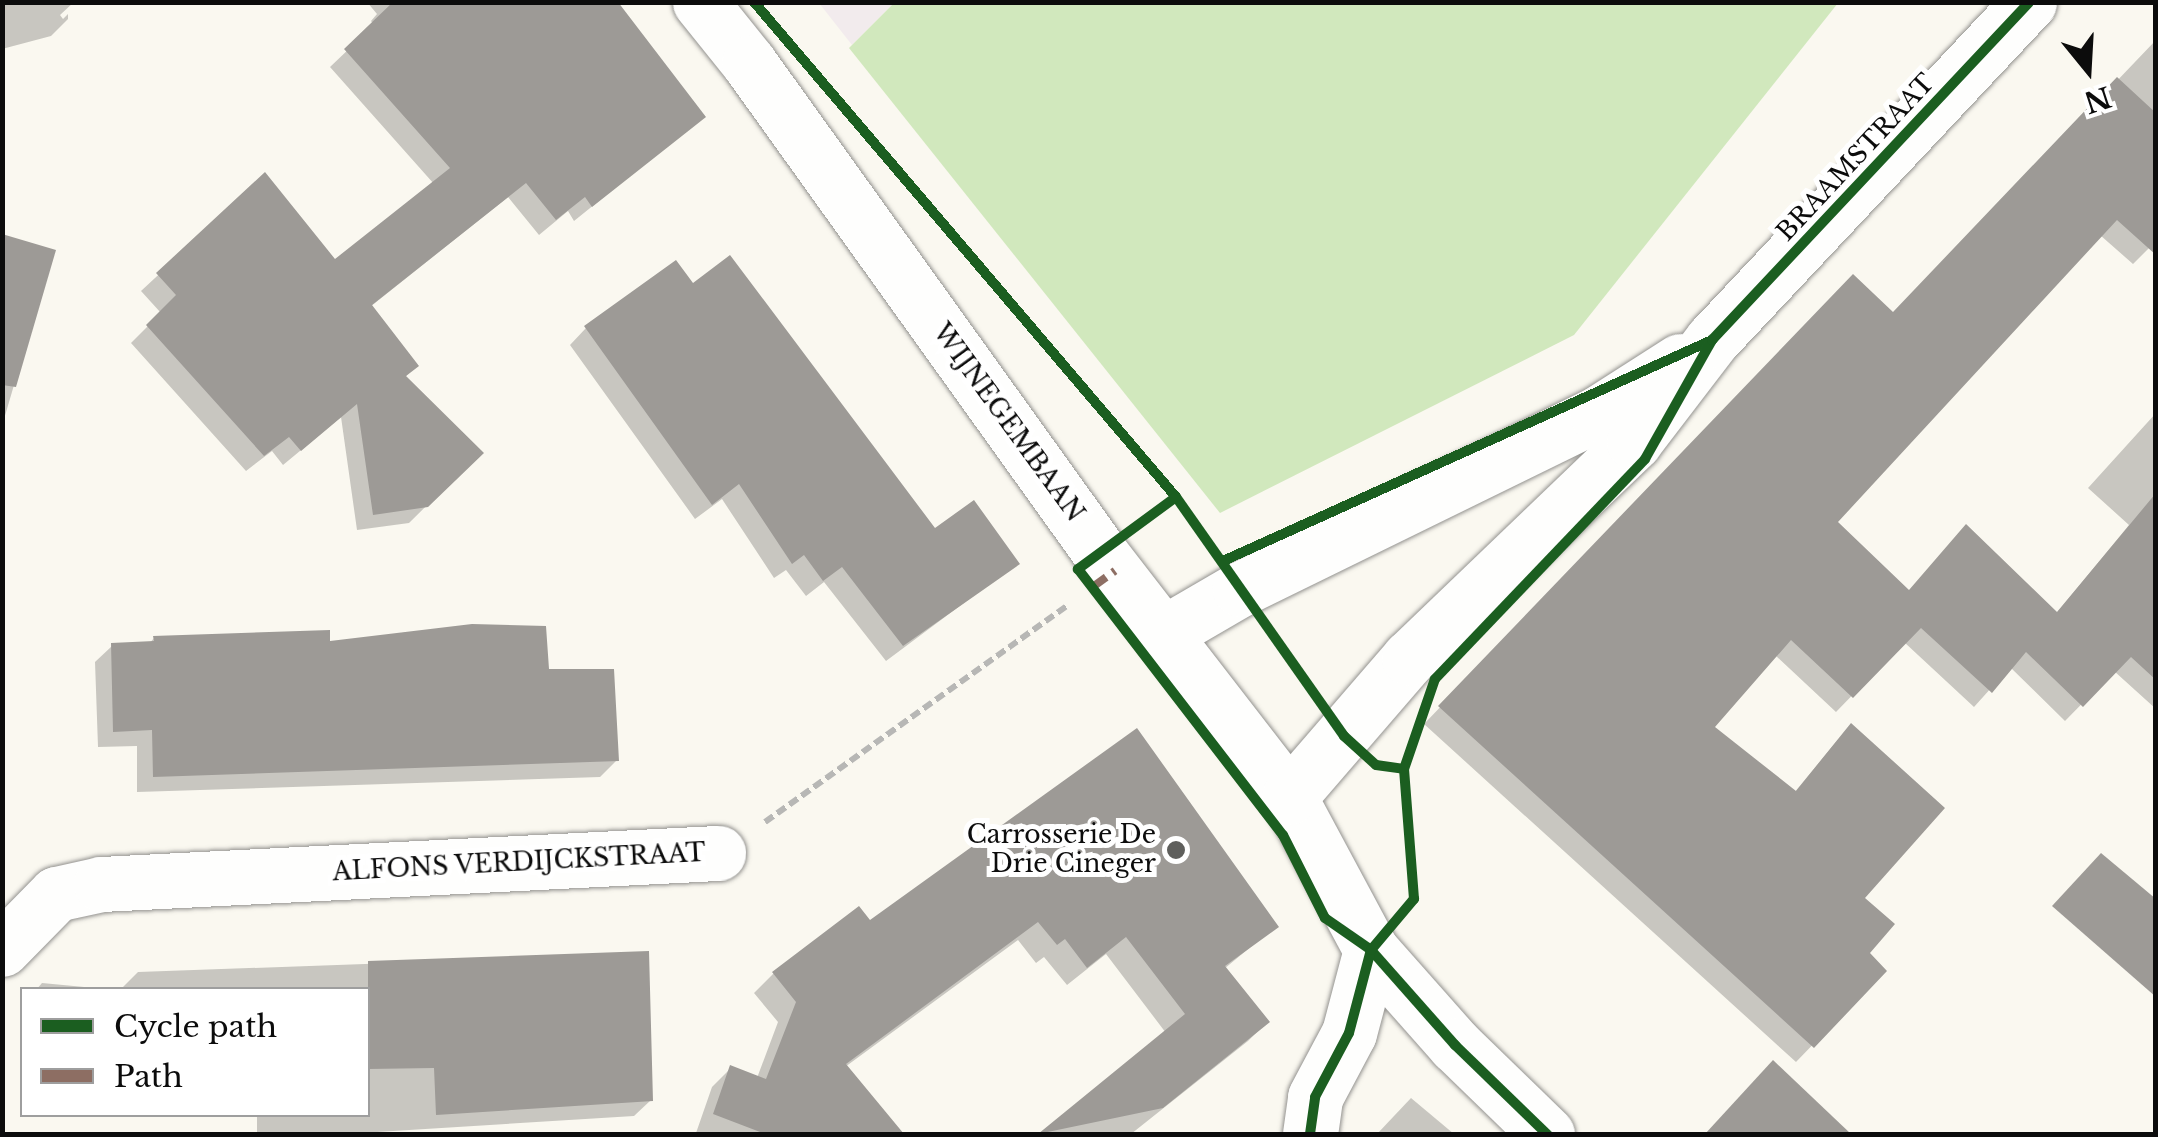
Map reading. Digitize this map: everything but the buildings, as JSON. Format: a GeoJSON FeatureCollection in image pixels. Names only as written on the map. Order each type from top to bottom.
{"type":"FeatureCollection","features":[{"type":"Feature","properties":{"kind":"street","name":"WIJNEGEMBAAN"},"geometry":{"type":"LineString","coordinates":[[700,2],[749,63],[1098,570],[1166,632],[1290,797],[1371,950],[1455,1045],[1547,1134]]}},
{"type":"Feature","properties":{"kind":"street","name":"BRAAMSTRAAT"},"geometry":{"type":"LineString","coordinates":[[1290,797],[1409,658],[1634,442],[1712,340],[2029,2]]}},
{"type":"Feature","properties":{"kind":"street","name":"BRAAMSTRAAT"},"geometry":{"type":"LineString","coordinates":[[1166,632],[1240,589],[1596,414],[1712,340]]}},
{"type":"Feature","properties":{"kind":"street"},"geometry":{"type":"LineString","coordinates":[[1499,462],[1548,526]]}},
{"type":"Feature","properties":{"kind":"street","name":"ALFONS VERDIJCKSTRAAT"},"geometry":{"type":"LineString","coordinates":[[2,949],[56,894],[101,884],[718,853]]}},
{"type":"Feature","properties":{"kind":"street"},"geometry":{"type":"LineString","coordinates":[[1310,1134],[1315,1097],[1349,1034],[1371,950]]}},
{"type":"Feature","properties":{"kind":"shaded area"},"geometry":{"type":"Polygon","coordinates":[[[819,3],[894,3],[852,45],[819,3]]]}},
{"type":"Feature","properties":{"kind":"green space"},"geometry":{"type":"Polygon","coordinates":[[[895,2],[1838,3],[1574,335],[1220,513],[849,48],[895,2]]]}},
{"type":"Feature","properties":{"kind":"marked path"},"geometry":{"type":"LineString","coordinates":[[1094,586],[1115,571]]}},
{"type":"Feature","properties":{"kind":"cycle path"},"geometry":{"type":"LineString","coordinates":[[754,2],[1176,497],[1344,736],[1376,765],[1404,769]]}},
{"type":"Feature","properties":{"kind":"cycle path"},"geometry":{"type":"LineString","coordinates":[[1310,1134],[1315,1097],[1349,1033],[1371,950],[1414,899],[1404,769],[1435,679],[1645,459],[1712,340],[2029,2]]}},
{"type":"Feature","properties":{"kind":"cycle path"},"geometry":{"type":"LineString","coordinates":[[1223,561],[1712,340]]}},
{"type":"Feature","properties":{"kind":"cycle path"},"geometry":{"type":"LineString","coordinates":[[1176,497],[1078,569],[1283,835],[1325,918],[1371,950],[1455,1045],[1547,1134]]}},
{"type":"Feature","properties":{"kind":"place","name":"Carrosserie De Drie Cineger"},"geometry":{"type":"Point","coordinates":[1176,850]}}]}
